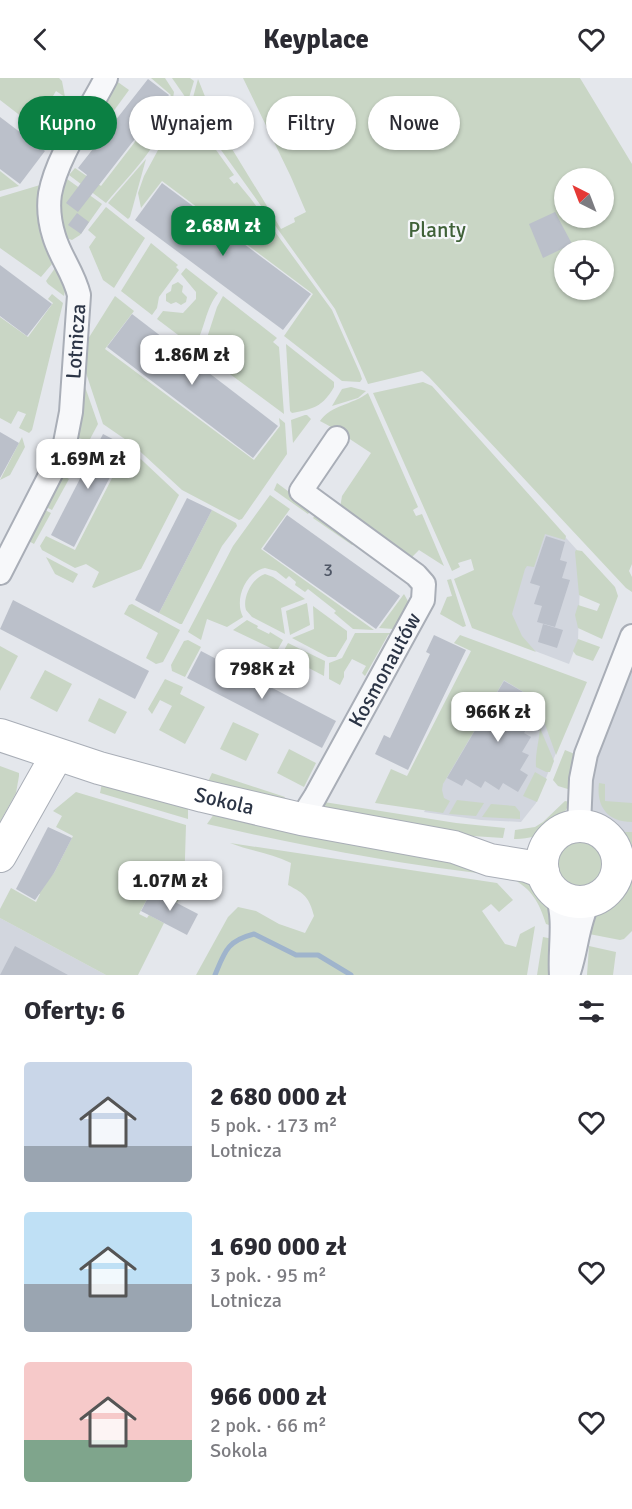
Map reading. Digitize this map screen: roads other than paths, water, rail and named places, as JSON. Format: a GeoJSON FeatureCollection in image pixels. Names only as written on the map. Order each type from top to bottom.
{"type":"FeatureCollection","features":[{"type":"Feature","properties":{"kind":"street","name":"Lotnicza"},"geometry":{"type":"LineString","coordinates":[[0,573],[68,437],[79,295],[76,281],[55,239],[50,215],[50,196],[54,179],[66,153],[106,78]]}},
{"type":"Feature","properties":{"kind":"street","name":"Kosmonautów"},"geometry":{"type":"LineString","coordinates":[[301,819],[325,780],[423,600],[424,584],[416,575],[301,491],[337,438]]}},
{"type":"Feature","properties":{"kind":"street"},"geometry":{"type":"LineString","coordinates":[[579,826],[582,767],[632,636]]}},
{"type":"Feature","properties":{"kind":"street","name":"Sokola"},"geometry":{"type":"LineString","coordinates":[[0,735],[57,755],[203,796],[301,819],[454,847],[490,860],[549,871]]}},
{"type":"Feature","properties":{"kind":"street"},"geometry":{"type":"LineString","coordinates":[[0,856],[57,755]]}},
{"type":"Feature","properties":{"kind":"street"},"geometry":{"type":"LineString","coordinates":[[549,871],[572,902],[589,901],[603,894],[623,864],[609,840],[600,832],[579,826],[563,830],[554,837],[549,871],[562,914],[559,954],[561,975]]}},
{"type":"Feature","properties":{"kind":"street"},"geometry":{"type":"LineString","coordinates":[[568,975],[575,955],[582,916],[589,901]]}},
{"type":"Feature","properties":{"kind":"waterway"},"geometry":{"type":"LineString","coordinates":[[215,975],[228,948],[238,940],[254,934],[296,955],[318,955],[351,975]]}},
{"type":"Feature","properties":{"kind":"park label","name":"Planty"},"geometry":{"type":"Point","coordinates":[437,230]}}]}
